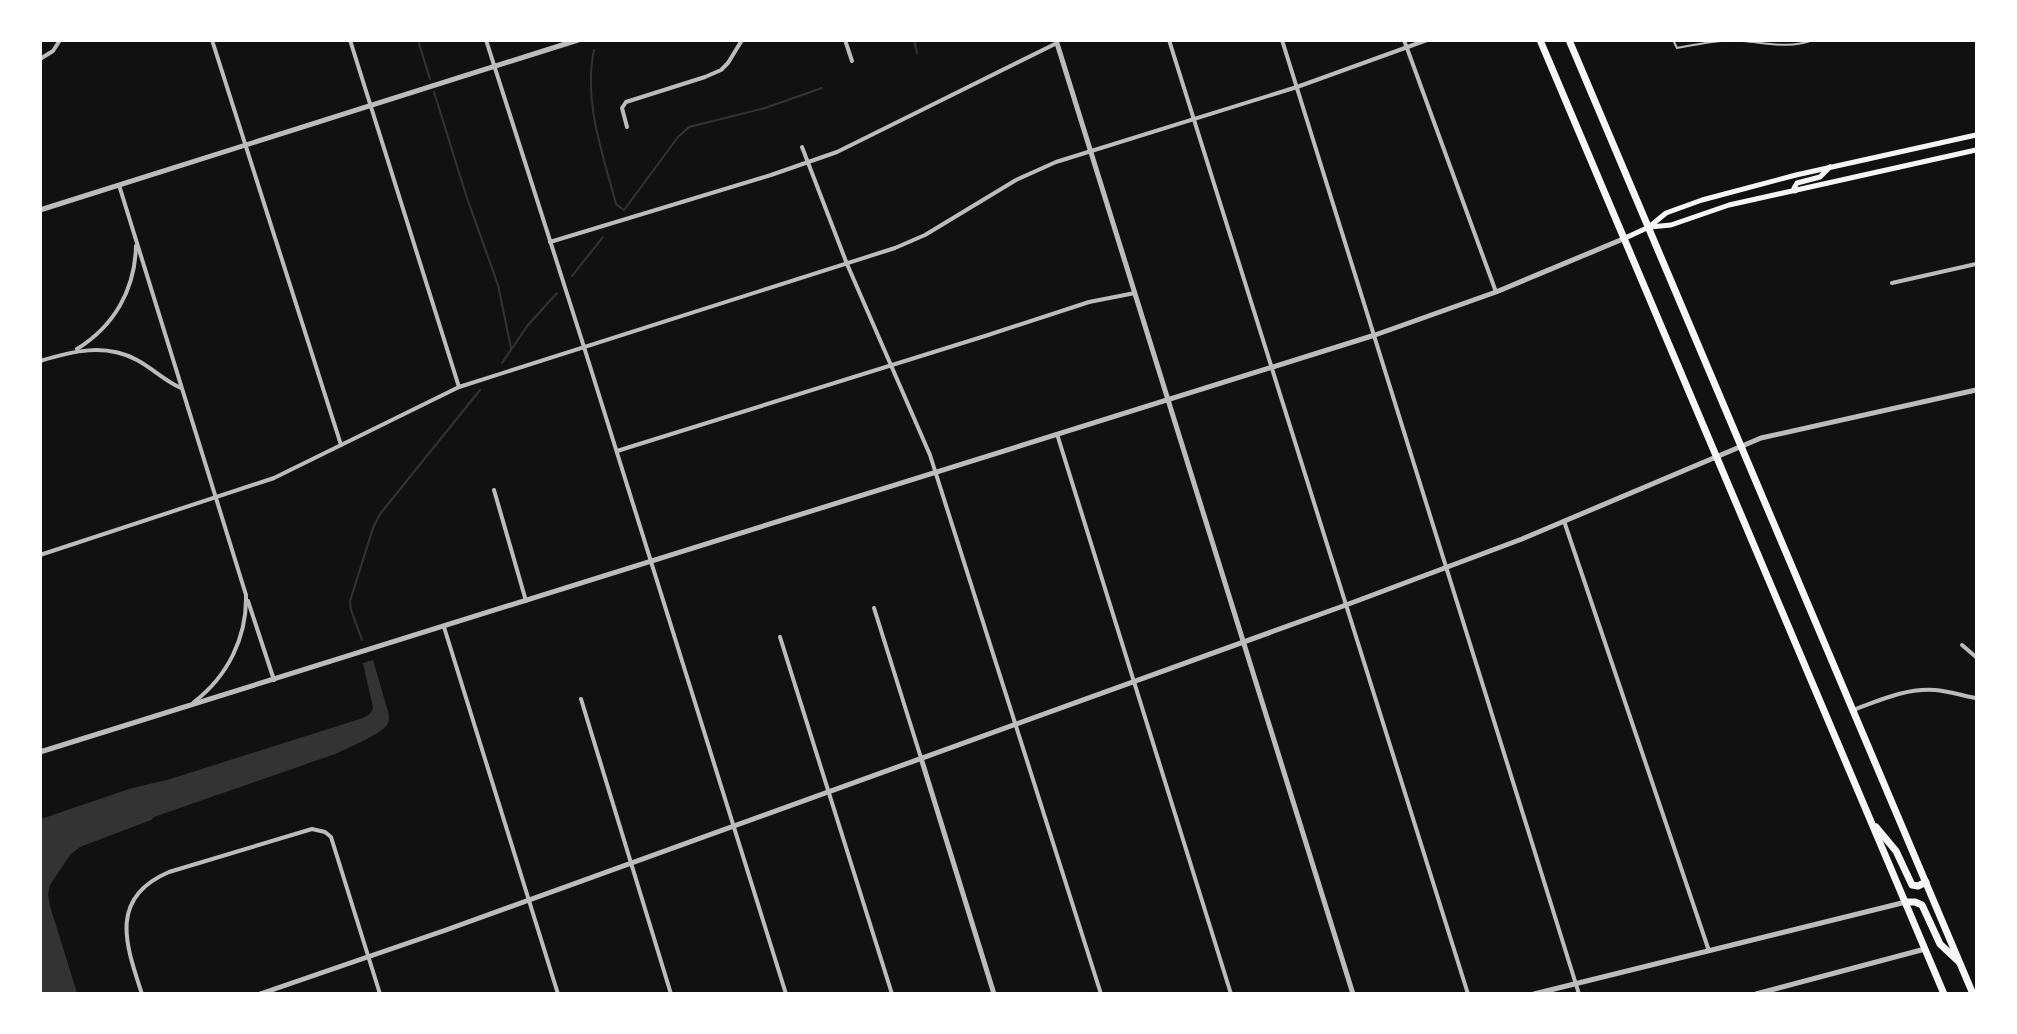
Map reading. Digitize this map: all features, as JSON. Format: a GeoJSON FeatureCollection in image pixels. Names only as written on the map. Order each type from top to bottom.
{"type":"FeatureCollection","features":[{"type":"Feature","properties":{"kind":"highway"},"geometry":{"type":"LineString","coordinates":[[1540,40],[1944,993]]}},
{"type":"Feature","properties":{"kind":"highway"},"geometry":{"type":"LineString","coordinates":[[1569,40],[1973,993]]}},
{"type":"Feature","properties":{"kind":"highway"},"geometry":{"type":"LineString","coordinates":[[1871,820],[1896,851],[1912,885],[1918,886],[1926,882]]}},
{"type":"Feature","properties":{"kind":"highway"},"geometry":{"type":"LineString","coordinates":[[1905,902],[1922,905],[1940,944],[1960,963]]}},
{"type":"Feature","properties":{"kind":"main road"},"geometry":{"type":"LineString","coordinates":[[1623,239],[1649,227],[1666,213],[1702,200],[1830,167],[1977,135]]}},
{"type":"Feature","properties":{"kind":"main road"},"geometry":{"type":"LineString","coordinates":[[1649,227],[1671,225],[1729,205],[1977,150]]}},
{"type":"Feature","properties":{"kind":"main road"},"geometry":{"type":"LineString","coordinates":[[1795,191],[1797,183],[1820,177],[1830,167]]}},
{"type":"Feature","properties":{"kind":"street"},"geometry":{"type":"LineString","coordinates":[[40,58],[53,51],[60,40]]}},
{"type":"Feature","properties":{"kind":"street"},"geometry":{"type":"LineString","coordinates":[[212,40],[341,445]]}},
{"type":"Feature","properties":{"kind":"street"},"geometry":{"type":"LineString","coordinates":[[350,40],[459,387]]}},
{"type":"Feature","properties":{"kind":"street"},"geometry":{"type":"LineString","coordinates":[[486,40],[786,993]]}},
{"type":"Feature","properties":{"kind":"street"},"geometry":{"type":"LineString","coordinates":[[40,210],[578,40]]}},
{"type":"Feature","properties":{"kind":"street"},"geometry":{"type":"LineString","coordinates":[[627,127],[622,108],[626,102],[705,78],[721,70],[742,40]]}},
{"type":"Feature","properties":{"kind":"street"},"geometry":{"type":"LineString","coordinates":[[845,40],[852,61]]}},
{"type":"Feature","properties":{"kind":"street"},"geometry":{"type":"LineString","coordinates":[[1169,40],[1468,993]]}},
{"type":"Feature","properties":{"kind":"street"},"geometry":{"type":"LineString","coordinates":[[1282,40],[1579,993]]}},
{"type":"Feature","properties":{"kind":"street"},"geometry":{"type":"LineString","coordinates":[[1404,40],[1496,292]]}},
{"type":"Feature","properties":{"kind":"street"},"geometry":{"type":"LineString","coordinates":[[40,555],[274,478],[459,387],[895,248],[925,235],[1016,180],[1056,162],[1297,87],[1427,40]]}},
{"type":"Feature","properties":{"kind":"street"},"geometry":{"type":"LineString","coordinates":[[550,242],[837,152],[1057,42],[1353,993]]}},
{"type":"Feature","properties":{"kind":"street"},"geometry":{"type":"LineString","coordinates":[[802,147],[847,264],[936,471],[1101,993]]}},
{"type":"Feature","properties":{"kind":"street"},"geometry":{"type":"LineString","coordinates":[[119,185],[274,680]]}},
{"type":"Feature","properties":{"kind":"street"},"geometry":{"type":"LineString","coordinates":[[40,752],[1375,335],[1496,292],[1623,239]]}},
{"type":"Feature","properties":{"kind":"street"},"geometry":{"type":"LineString","coordinates":[[74,351],[105,326],[123,301],[132,275],[136,240]]}},
{"type":"Feature","properties":{"kind":"street"},"geometry":{"type":"LineString","coordinates":[[1892,283],[1977,264]]}},
{"type":"Feature","properties":{"kind":"street"},"geometry":{"type":"LineString","coordinates":[[616,451],[1089,302],[1134,293]]}},
{"type":"Feature","properties":{"kind":"street"},"geometry":{"type":"LineString","coordinates":[[40,361],[74,351],[97,349],[128,356],[182,389]]}},
{"type":"Feature","properties":{"kind":"street"},"geometry":{"type":"LineString","coordinates":[[260,993],[529,900],[1346,604],[1564,521],[1741,446],[1776,435],[1977,390]]}},
{"type":"Feature","properties":{"kind":"street"},"geometry":{"type":"LineString","coordinates":[[1057,433],[1231,993]]}},
{"type":"Feature","properties":{"kind":"street"},"geometry":{"type":"LineString","coordinates":[[494,490],[525,601]]}},
{"type":"Feature","properties":{"kind":"street"},"geometry":{"type":"LineString","coordinates":[[1564,521],[1709,952]]}},
{"type":"Feature","properties":{"kind":"street"},"geometry":{"type":"LineString","coordinates":[[189,706],[209,689],[231,658],[244,626],[246,595]]}},
{"type":"Feature","properties":{"kind":"street"},"geometry":{"type":"LineString","coordinates":[[874,608],[994,993]]}},
{"type":"Feature","properties":{"kind":"street"},"geometry":{"type":"LineString","coordinates":[[444,627],[558,993]]}},
{"type":"Feature","properties":{"kind":"street"},"geometry":{"type":"LineString","coordinates":[[780,637],[892,993]]}},
{"type":"Feature","properties":{"kind":"street"},"geometry":{"type":"LineString","coordinates":[[1962,645],[1977,657]]}},
{"type":"Feature","properties":{"kind":"street"},"geometry":{"type":"LineString","coordinates":[[1853,710],[1893,695],[1919,690],[1944,691],[1977,698]]}},
{"type":"Feature","properties":{"kind":"street"},"geometry":{"type":"LineString","coordinates":[[581,699],[671,993]]}},
{"type":"Feature","properties":{"kind":"street"},"geometry":{"type":"LineString","coordinates":[[142,993],[129,956],[126,931],[128,912],[139,892],[150,882],[169,872],[312,829],[325,832],[331,837],[380,993]]}},
{"type":"Feature","properties":{"kind":"street"},"geometry":{"type":"LineString","coordinates":[[1534,993],[1709,952],[1905,902]]}},
{"type":"Feature","properties":{"kind":"street"},"geometry":{"type":"LineString","coordinates":[[1756,993],[1925,949]]}},
{"type":"Feature","properties":{"kind":"lane"},"geometry":{"type":"LineString","coordinates":[[1673,40],[1677,48],[1732,41],[1798,45],[1813,40]]}},
{"type":"Feature","properties":{"kind":"shaded area"},"geometry":{"type":"Polygon","coordinates":[[[373,660],[389,715],[389,722],[378,733],[335,754],[154,817],[80,847],[70,855],[50,885],[48,894],[77,993],[41,993],[41,819],[132,788],[167,780],[363,718],[370,714],[373,708],[363,663],[373,660]]]}},
{"type":"Feature","properties":{"kind":"waterway"},"geometry":{"type":"LineString","coordinates":[[418,40],[430,79]]}},
{"type":"Feature","properties":{"kind":"waterway"},"geometry":{"type":"LineString","coordinates":[[914,40],[917,53]]}},
{"type":"Feature","properties":{"kind":"waterway"},"geometry":{"type":"LineString","coordinates":[[594,50],[591,89],[596,128],[616,204],[624,210],[678,137],[689,127],[765,108],[822,88]]}},
{"type":"Feature","properties":{"kind":"waterway"},"geometry":{"type":"LineString","coordinates":[[434,92],[466,195],[498,285],[511,348]]}},
{"type":"Feature","properties":{"kind":"waterway"},"geometry":{"type":"LineString","coordinates":[[572,276],[603,237]]}},
{"type":"Feature","properties":{"kind":"waterway"},"geometry":{"type":"LineString","coordinates":[[502,363],[528,325],[557,293]]}},
{"type":"Feature","properties":{"kind":"waterway"},"geometry":{"type":"LineString","coordinates":[[362,640],[350,601],[373,528],[380,514],[480,390]]}}]}
